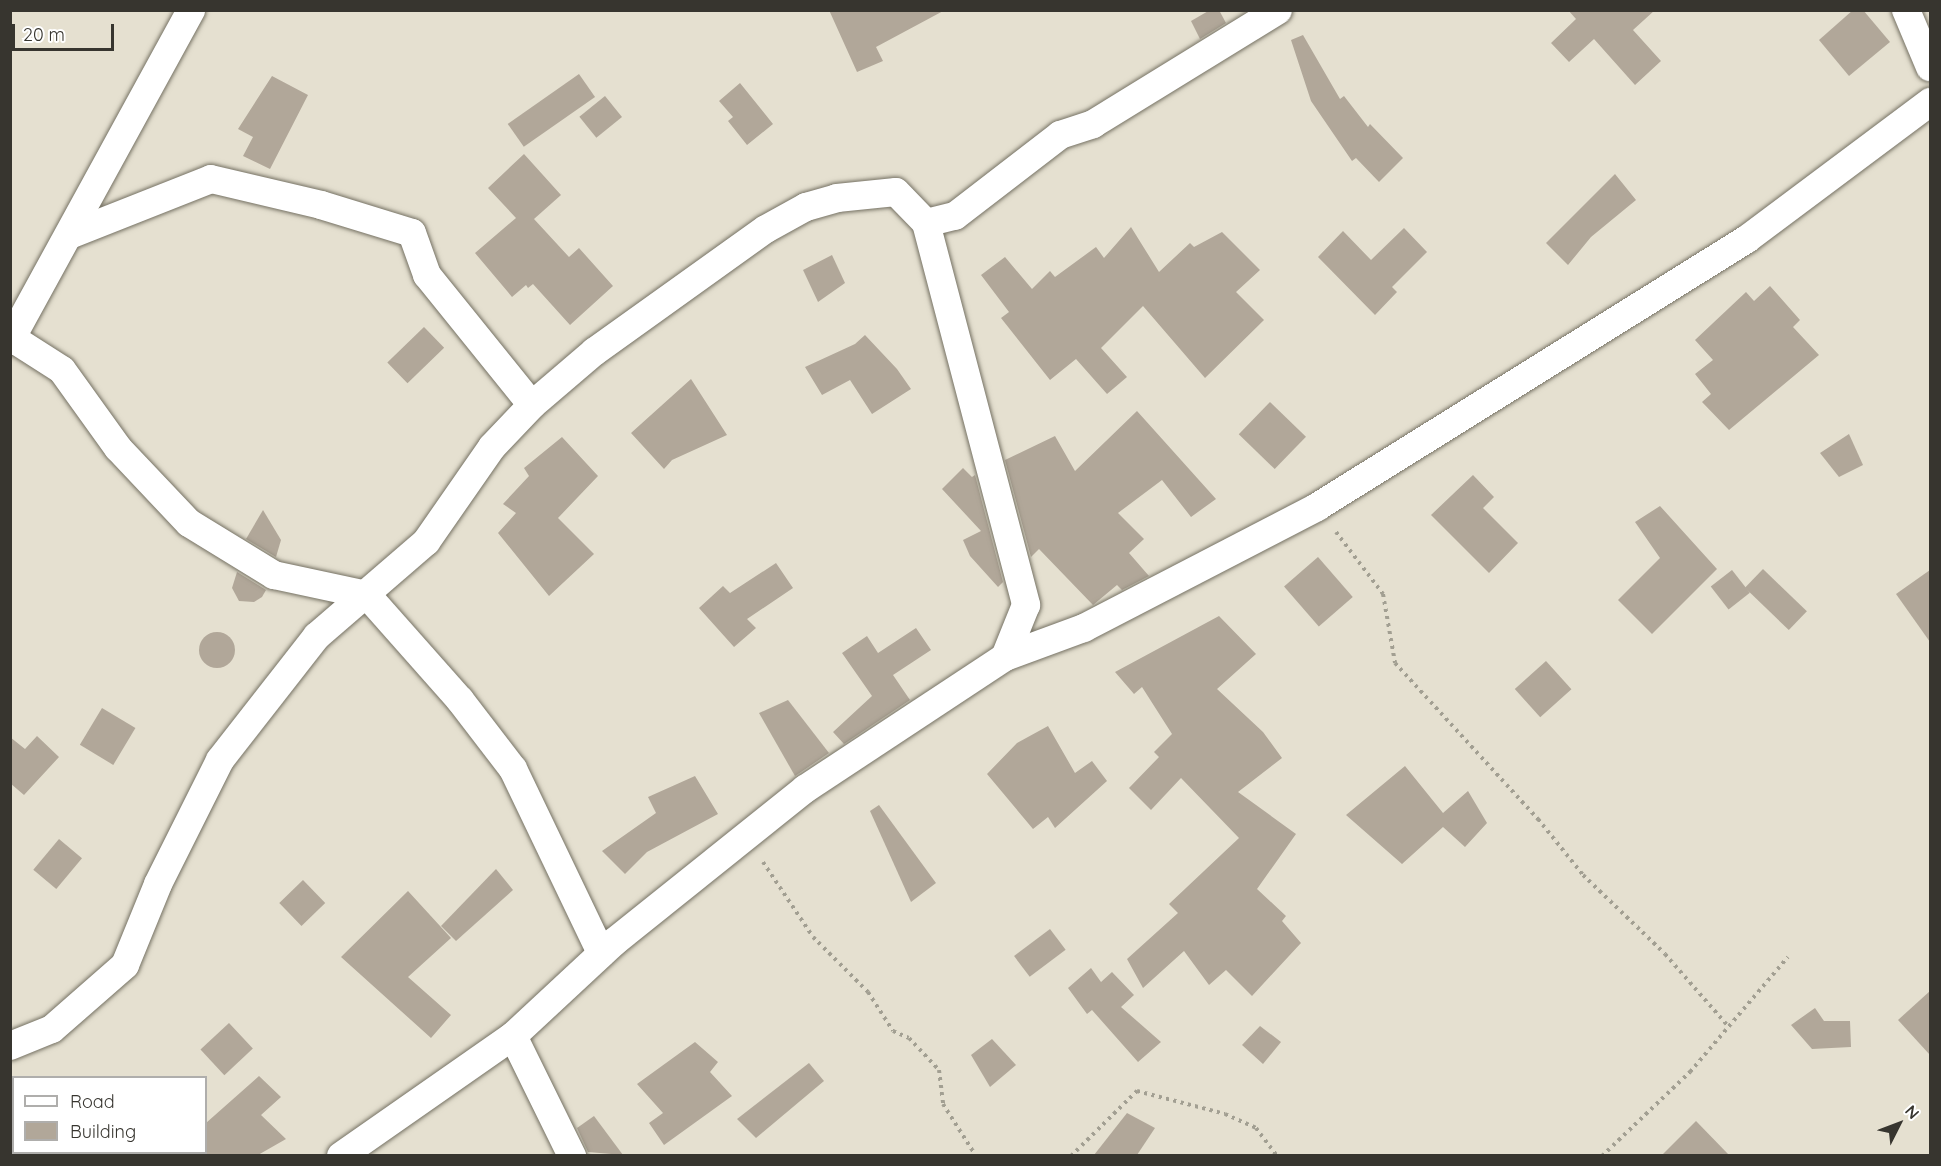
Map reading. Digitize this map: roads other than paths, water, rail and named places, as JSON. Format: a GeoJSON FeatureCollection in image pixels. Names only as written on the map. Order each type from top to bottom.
{"type":"FeatureCollection","features":[{"type":"Feature","properties":{"kind":"street"},"geometry":{"type":"LineString","coordinates":[[191,10],[72,234],[11,340],[62,370],[118,448],[189,523],[274,575],[367,595],[460,700],[513,769],[601,953]]}},
{"type":"Feature","properties":{"kind":"street"},"geometry":{"type":"LineString","coordinates":[[926,223],[955,216],[1060,135],[1092,124],[1278,10]]}},
{"type":"Feature","properties":{"kind":"street"},"geometry":{"type":"LineString","coordinates":[[1906,10],[1930,67]]}},
{"type":"Feature","properties":{"kind":"street"},"geometry":{"type":"LineString","coordinates":[[341,1155],[513,1036],[601,953],[745,834],[805,789],[1005,657],[1084,628],[1317,507],[1747,239],[1930,102]]}},
{"type":"Feature","properties":{"kind":"street"},"geometry":{"type":"LineString","coordinates":[[72,234],[211,179],[321,205],[412,233],[427,275],[532,405]]}},
{"type":"Feature","properties":{"kind":"street"},"geometry":{"type":"LineString","coordinates":[[10,1046],[52,1029],[125,965],[158,884],[220,760],[317,636],[426,542],[492,447],[532,405],[594,352],[766,229],[806,207],[837,198],[896,192],[926,223],[1026,605],[1005,657]]}},
{"type":"Feature","properties":{"kind":"street"},"geometry":{"type":"LineString","coordinates":[[513,1036],[572,1155]]}}]}
